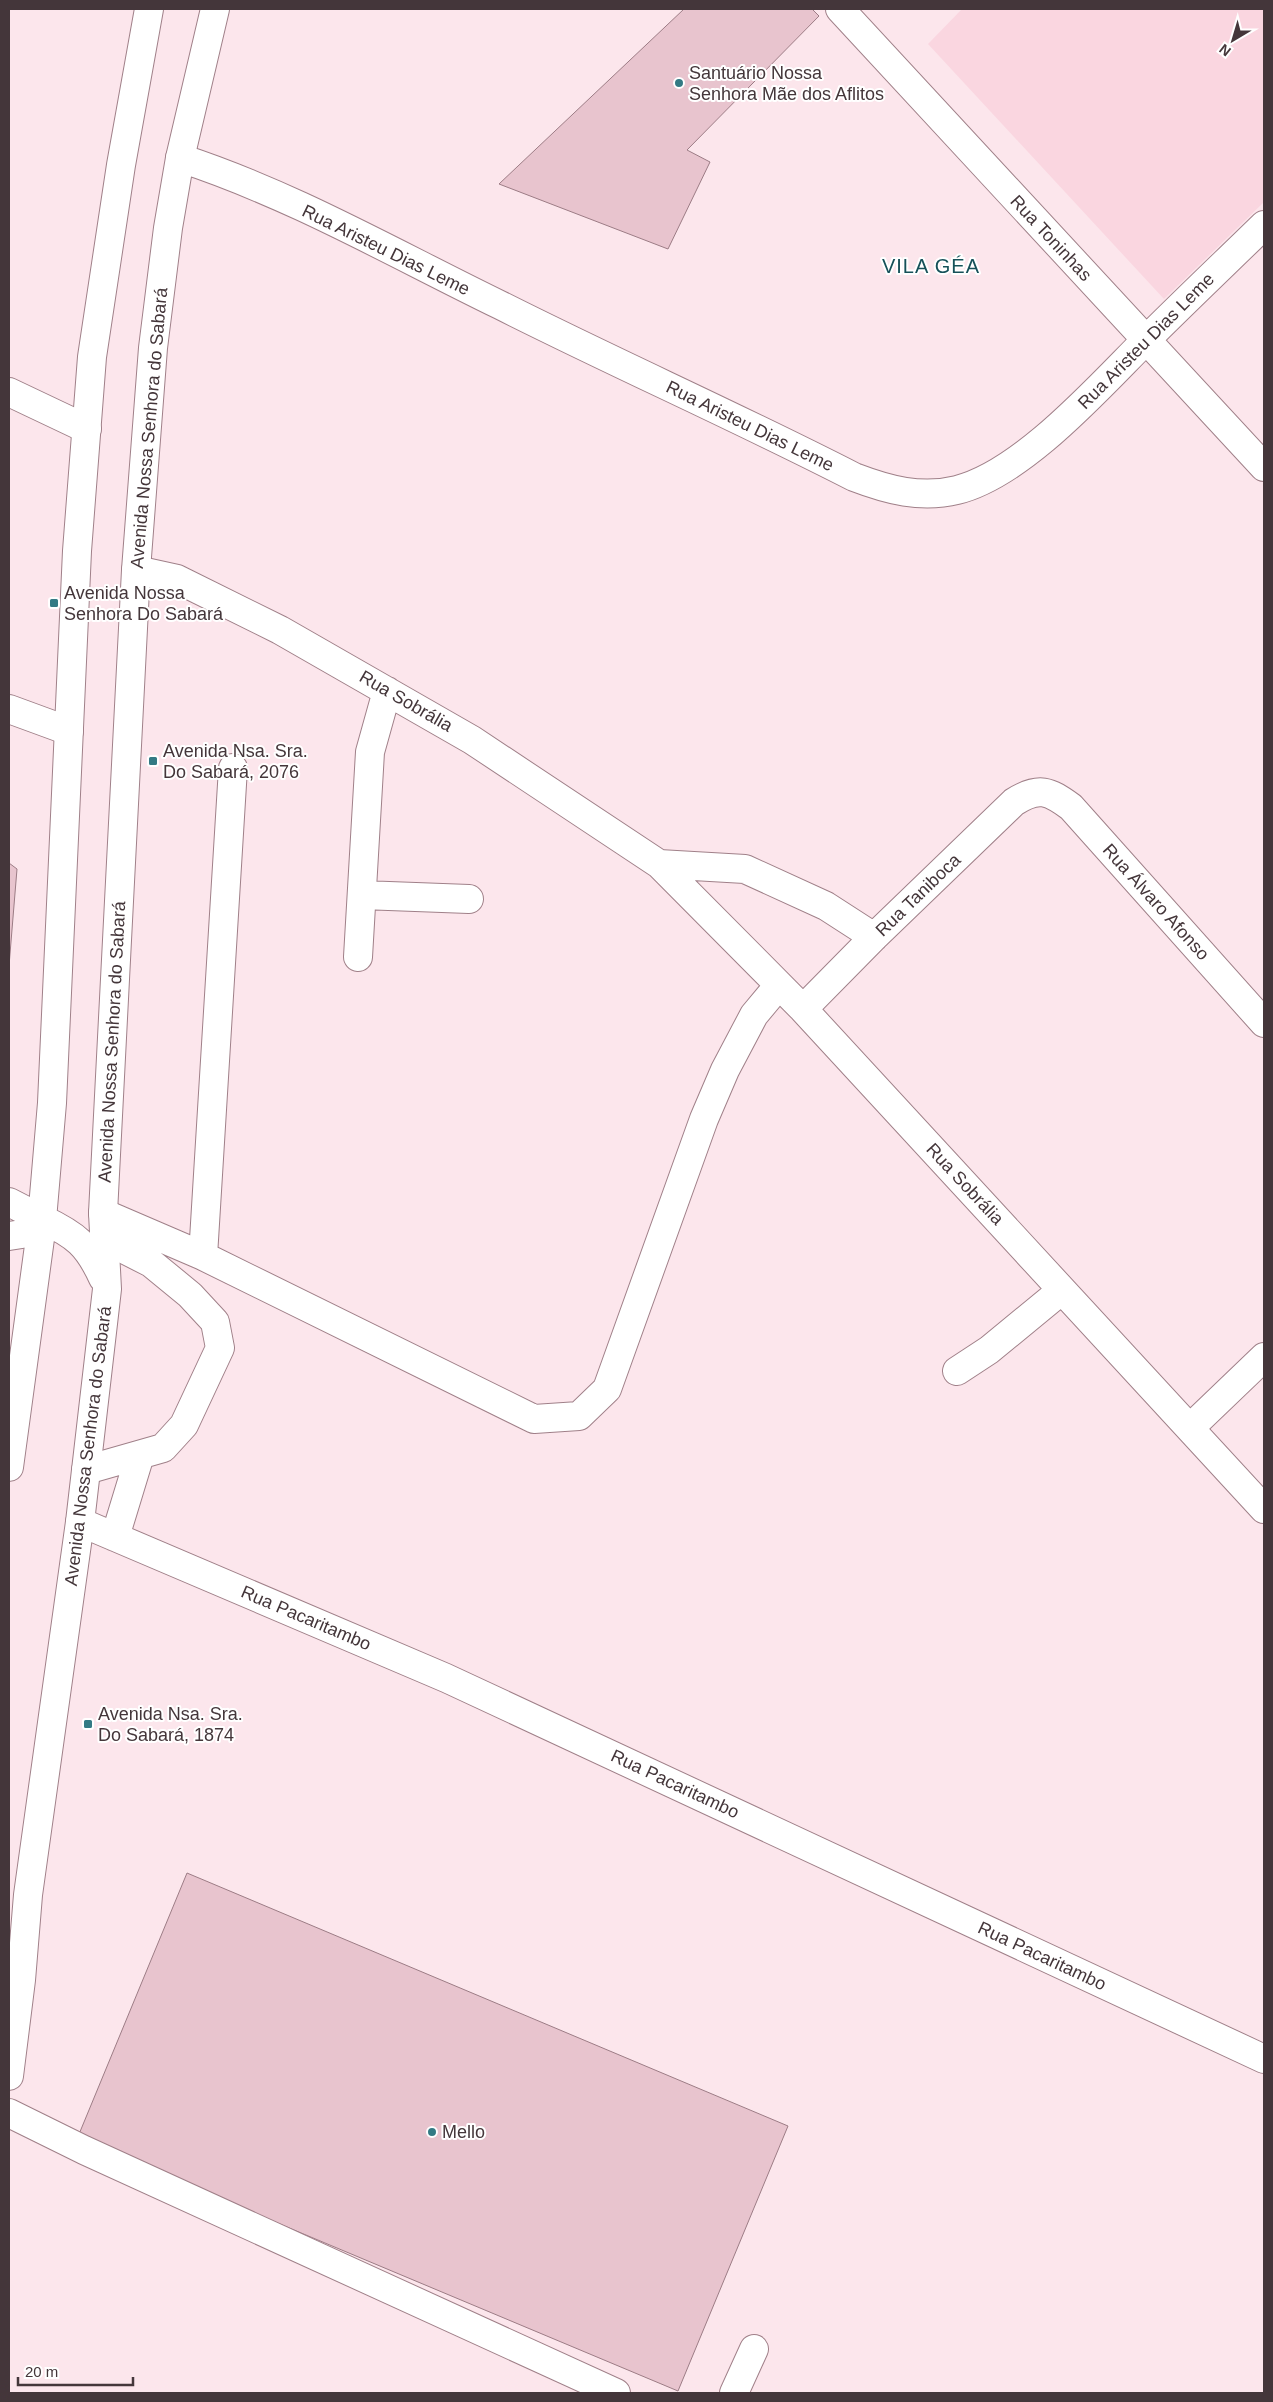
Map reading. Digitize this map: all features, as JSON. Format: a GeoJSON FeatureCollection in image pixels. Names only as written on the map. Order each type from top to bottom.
{"type":"FeatureCollection","features":[{"type":"Feature","properties":{"kind":"street"},"geometry":{"type":"LineString","coordinates":[[9,1467],[14,1405],[42,1225],[52,1103],[77,552],[94,347],[121,165],[149,9]]}},
{"type":"Feature","properties":{"kind":"street","name":"Avenida Nossa Senhora do Sabará"},"geometry":{"type":"LineString","coordinates":[[9,2076],[15,1979],[80,1522],[107,1289],[104,1226],[136,570],[153,348],[168,228],[180,158],[215,9]]}},
{"type":"Feature","properties":{"kind":"street","name":"Rua Toninhas"},"geometry":{"type":"LineString","coordinates":[[840,9],[1264,467]]}},
{"type":"Feature","properties":{"kind":"street","name":"Rua Aristeu Dias Leme"},"geometry":{"type":"LineString","coordinates":[[180,158],[219,171],[326,219],[567,339],[854,476],[900,493],[956,490],[978,483],[1003,470],[1074,412],[1264,225]]}},
{"type":"Feature","properties":{"kind":"street"},"geometry":{"type":"LineString","coordinates":[[9,392],[87,429]]}},
{"type":"Feature","properties":{"kind":"street","name":"Rua Sobrália"},"geometry":{"type":"LineString","coordinates":[[136,570],[177,579],[280,630],[472,740],[659,864],[803,1009],[1264,1509]]}},
{"type":"Feature","properties":{"kind":"street"},"geometry":{"type":"LineString","coordinates":[[358,957],[370,752],[387,691]]}},
{"type":"Feature","properties":{"kind":"street"},"geometry":{"type":"LineString","coordinates":[[9,709],[69,731]]}},
{"type":"Feature","properties":{"kind":"street"},"geometry":{"type":"LineString","coordinates":[[203,1256],[233,768]]}},
{"type":"Feature","properties":{"kind":"street","name":"Rua Taniboca"},"geometry":{"type":"LineString","coordinates":[[803,1009],[874,937],[1014,802],[1025,795],[1040,791]]}},
{"type":"Feature","properties":{"kind":"street","name":"Rua Álvaro Afonso"},"geometry":{"type":"LineString","coordinates":[[1040,791],[1054,795],[1071,807],[1264,1023]]}},
{"type":"Feature","properties":{"kind":"street"},"geometry":{"type":"LineString","coordinates":[[659,864],[745,869],[826,906],[874,937]]}},
{"type":"Feature","properties":{"kind":"street"},"geometry":{"type":"LineString","coordinates":[[362,895],[469,899]]}},
{"type":"Feature","properties":{"kind":"street"},"geometry":{"type":"LineString","coordinates":[[104,1226],[203,1256],[534,1419],[579,1416],[607,1389],[704,1119],[725,1070],[754,1015],[779,985]]}},
{"type":"Feature","properties":{"kind":"street"},"geometry":{"type":"LineString","coordinates":[[9,1202],[42,1225],[77,1237],[88,1250],[107,1289]]}},
{"type":"Feature","properties":{"kind":"street"},"geometry":{"type":"LineString","coordinates":[[9,1236],[42,1225]]}},
{"type":"Feature","properties":{"kind":"street"},"geometry":{"type":"LineString","coordinates":[[86,1470],[163,1448],[184,1425],[220,1348],[215,1322],[190,1295],[104,1226]]}},
{"type":"Feature","properties":{"kind":"street"},"geometry":{"type":"LineString","coordinates":[[957,1370],[989,1350],[1062,1290]]}},
{"type":"Feature","properties":{"kind":"street"},"geometry":{"type":"LineString","coordinates":[[1190,1428],[1264,1358]]}},
{"type":"Feature","properties":{"kind":"street"},"geometry":{"type":"LineString","coordinates":[[115,1537],[140,1455]]}},
{"type":"Feature","properties":{"kind":"street","name":"Rua Pacaritambo"},"geometry":{"type":"LineString","coordinates":[[80,1522],[446,1678],[1264,2059]]}},
{"type":"Feature","properties":{"kind":"street"},"geometry":{"type":"LineString","coordinates":[[9,2113],[84,2150],[616,2393]]}},
{"type":"Feature","properties":{"kind":"street"},"geometry":{"type":"LineString","coordinates":[[734,2393],[754,2349]]}},
{"type":"Feature","properties":{"kind":"shaded area"},"geometry":{"type":"Polygon","coordinates":[[[962,9],[1264,9],[1264,202],[1164,299],[928,44],[962,9]]]}},
{"type":"Feature","properties":{"kind":"building","name":"Santuário Nossa Senhora Mãe dos Aflitos"},"geometry":{"type":"Polygon","coordinates":[[[684,9],[812,9],[819,16],[687,150],[710,162],[668,249],[499,184],[684,9]]]}},
{"type":"Feature","properties":{"kind":"building"},"geometry":{"type":"Polygon","coordinates":[[[9,863],[17,869],[9,966],[9,863]]]}},
{"type":"Feature","properties":{"kind":"building","name":"Mello"},"geometry":{"type":"Polygon","coordinates":[[[187,1873],[788,2126],[678,2391],[77,2139],[187,1873]]]}},
{"type":"Feature","properties":{"kind":"place","name":"Santuário Nossa Senhora Mãe dos Aflitos"},"geometry":{"type":"Point","coordinates":[679,83]}},
{"type":"Feature","properties":{"kind":"place","name":"Avenida Nossa Senhora Do Sabará"},"geometry":{"type":"Point","coordinates":[54,603]}},
{"type":"Feature","properties":{"kind":"place","name":"Avenida Nsa. Sra. Do Sabará, 2076"},"geometry":{"type":"Point","coordinates":[153,761]}},
{"type":"Feature","properties":{"kind":"place","name":"Avenida Nsa. Sra. Do Sabará, 1874"},"geometry":{"type":"Point","coordinates":[88,1724]}},
{"type":"Feature","properties":{"kind":"place","name":"Mello"},"geometry":{"type":"Point","coordinates":[432,2132]}},
{"type":"Feature","properties":{"kind":"district","name":"VILA GÉA"},"geometry":{"type":"Point","coordinates":[931,266]}}]}
